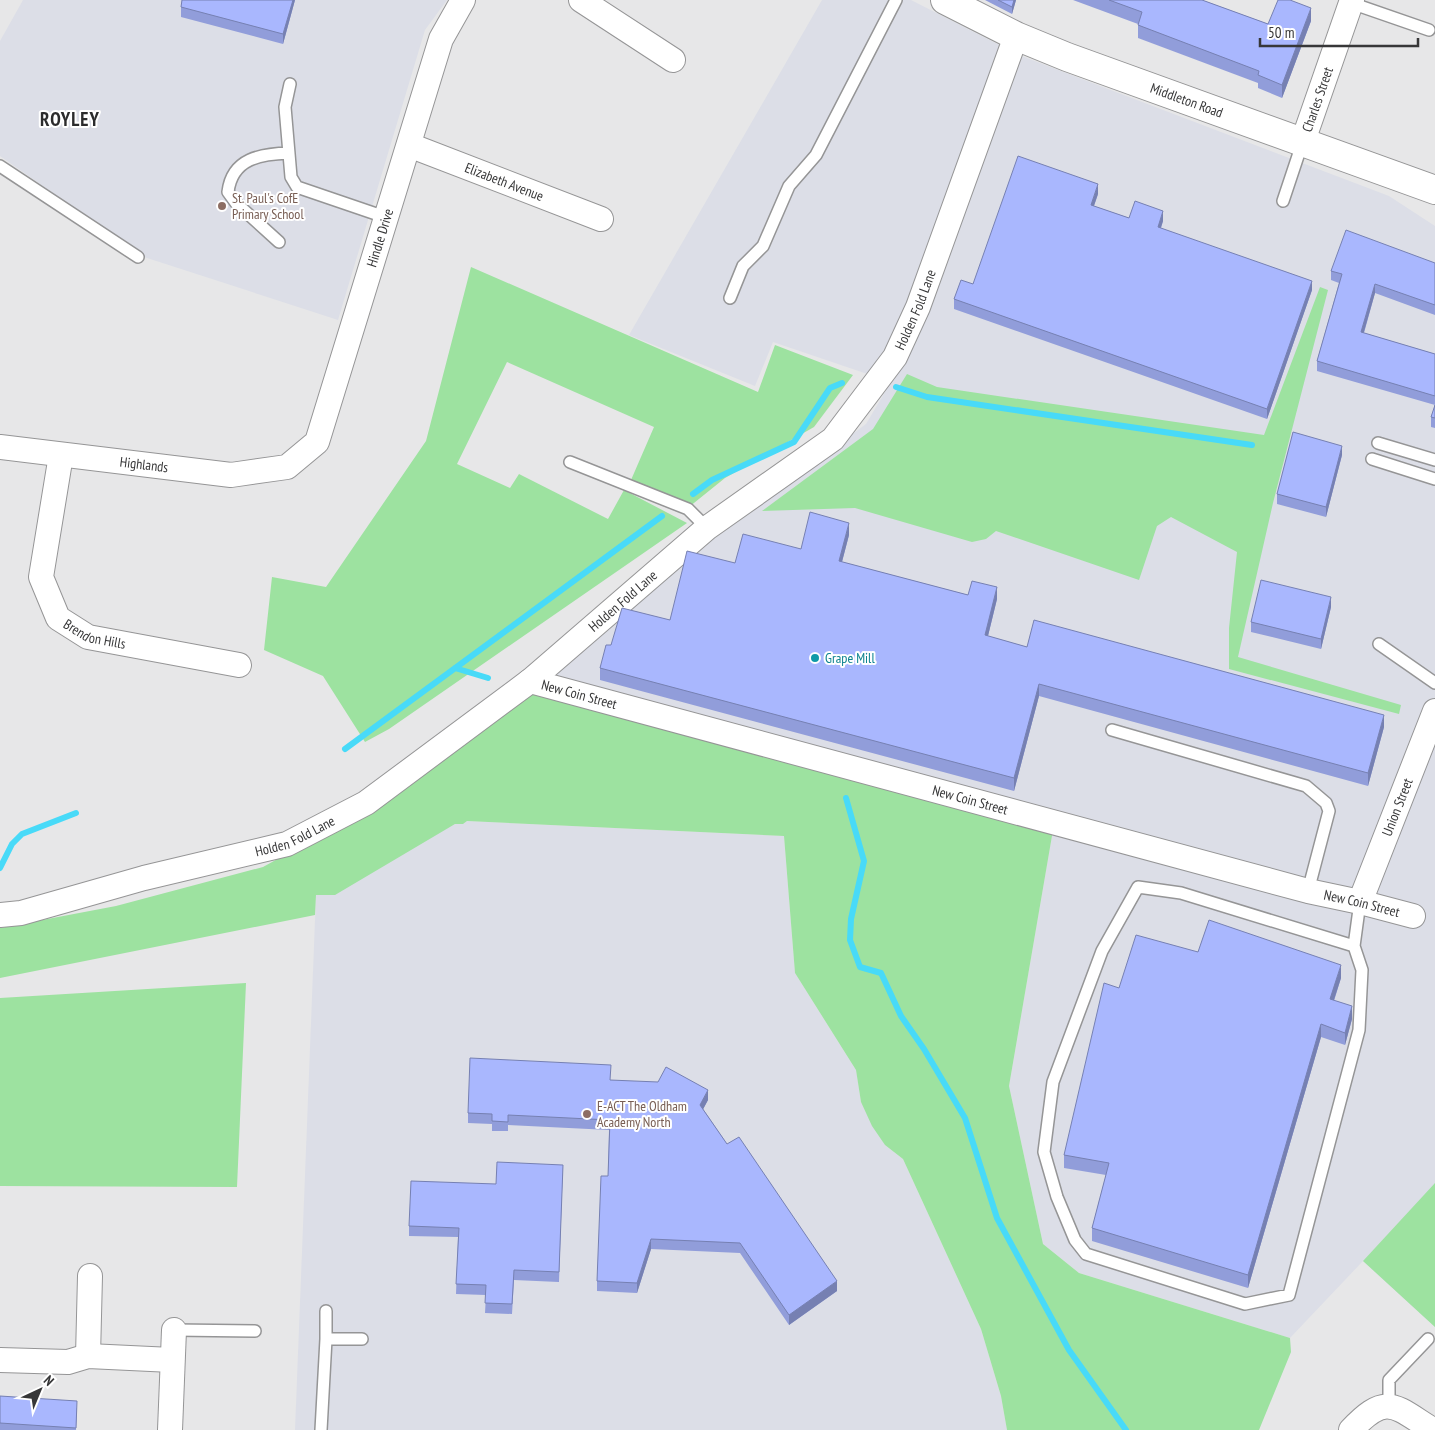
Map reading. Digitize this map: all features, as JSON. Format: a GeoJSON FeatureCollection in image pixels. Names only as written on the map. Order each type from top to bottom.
{"type":"FeatureCollection","features":[{"type":"Feature","properties":{"kind":"main road","name":"Middleton Road"},"geometry":{"type":"LineString","coordinates":[[945,0],[1016,36],[1067,57],[1435,190]]}},
{"type":"Feature","properties":{"kind":"street","name":"Hindle Drive"},"geometry":{"type":"LineString","coordinates":[[286,467],[317,442],[441,39],[463,0]]}},
{"type":"Feature","properties":{"kind":"street"},"geometry":{"type":"LineString","coordinates":[[581,0],[673,60]]}},
{"type":"Feature","properties":{"kind":"street","name":"Charles Street"},"geometry":{"type":"LineString","coordinates":[[1303,142],[1346,2]]}},
{"type":"Feature","properties":{"kind":"street","name":"Holden Fold Lane"},"geometry":{"type":"LineString","coordinates":[[0,915],[21,913],[144,878],[287,844],[366,803],[530,681],[707,528],[833,439],[895,357],[918,307],[1016,36]]}},
{"type":"Feature","properties":{"kind":"street","name":"Elizabeth Avenue"},"geometry":{"type":"LineString","coordinates":[[409,145],[601,219]]}},
{"type":"Feature","properties":{"kind":"street","name":"Highlands"},"geometry":{"type":"LineString","coordinates":[[0,447],[230,475],[286,467]]}},
{"type":"Feature","properties":{"kind":"street","name":"Brendon Hills"},"geometry":{"type":"LineString","coordinates":[[62,455],[41,577],[58,618],[88,637],[239,665]]}},
{"type":"Feature","properties":{"kind":"street","name":"New Coin Street"},"geometry":{"type":"LineString","coordinates":[[530,681],[1308,891],[1413,916]]}},
{"type":"Feature","properties":{"kind":"street","name":"Union Street"},"geometry":{"type":"LineString","coordinates":[[1360,902],[1435,711]]}},
{"type":"Feature","properties":{"kind":"street"},"geometry":{"type":"LineString","coordinates":[[88,1356],[90,1276]]}},
{"type":"Feature","properties":{"kind":"street"},"geometry":{"type":"LineString","coordinates":[[170,1430],[174,1330]]}},
{"type":"Feature","properties":{"kind":"street"},"geometry":{"type":"LineString","coordinates":[[0,1360],[68,1362],[88,1356],[172,1360]]}},
{"type":"Feature","properties":{"kind":"street"},"geometry":{"type":"LineString","coordinates":[[1351,1430],[1369,1411],[1381,1406],[1397,1408],[1433,1430]]}},
{"type":"Feature","properties":{"kind":"lane"},"geometry":{"type":"LineString","coordinates":[[730,298],[743,266],[763,246],[789,186],[816,155],[896,0]]}},
{"type":"Feature","properties":{"kind":"lane"},"geometry":{"type":"LineString","coordinates":[[1346,2],[1430,30]]}},
{"type":"Feature","properties":{"kind":"lane"},"geometry":{"type":"LineString","coordinates":[[290,84],[285,107],[291,177],[297,187],[386,217]]}},
{"type":"Feature","properties":{"kind":"lane"},"geometry":{"type":"LineString","coordinates":[[1283,201],[1303,142]]}},
{"type":"Feature","properties":{"kind":"lane"},"geometry":{"type":"LineString","coordinates":[[279,242],[236,203],[228,192],[229,182],[238,167],[251,158],[262,154],[289,153]]}},
{"type":"Feature","properties":{"kind":"lane"},"geometry":{"type":"LineString","coordinates":[[0,166],[138,257]]}},
{"type":"Feature","properties":{"kind":"lane"},"geometry":{"type":"LineString","coordinates":[[1378,442],[1435,460]]}},
{"type":"Feature","properties":{"kind":"lane"},"geometry":{"type":"LineString","coordinates":[[1372,459],[1435,479]]}},
{"type":"Feature","properties":{"kind":"lane"},"geometry":{"type":"LineString","coordinates":[[570,462],[688,509],[707,528]]}},
{"type":"Feature","properties":{"kind":"lane"},"geometry":{"type":"LineString","coordinates":[[1379,644],[1435,683]]}},
{"type":"Feature","properties":{"kind":"lane"},"geometry":{"type":"LineString","coordinates":[[1112,730],[1306,786],[1326,803],[1329,811],[1308,891]]}},
{"type":"Feature","properties":{"kind":"lane"},"geometry":{"type":"LineString","coordinates":[[1354,946],[1181,893],[1138,887],[1102,952],[1052,1082],[1044,1152],[1057,1197],[1074,1240],[1086,1254],[1245,1304],[1289,1294],[1358,1030],[1362,970],[1354,946],[1360,902]]}},
{"type":"Feature","properties":{"kind":"lane"},"geometry":{"type":"LineString","coordinates":[[322,1430],[326,1311]]}},
{"type":"Feature","properties":{"kind":"lane"},"geometry":{"type":"LineString","coordinates":[[174,1330],[255,1331]]}},
{"type":"Feature","properties":{"kind":"lane"},"geometry":{"type":"LineString","coordinates":[[326,1340],[362,1338]]}},
{"type":"Feature","properties":{"kind":"lane"},"geometry":{"type":"LineString","coordinates":[[1390,1408],[1389,1380],[1428,1339]]}},
{"type":"Feature","properties":{"kind":"shaded area","name":"St. Paul's CofE Primary School"},"geometry":{"type":"Polygon","coordinates":[[[23,0],[447,0],[425,30],[338,320],[144,257],[0,156],[0,41],[23,0]]]}},
{"type":"Feature","properties":{"kind":"shaded area"},"geometry":{"type":"Polygon","coordinates":[[[822,0],[911,0],[1019,55],[1389,196],[1435,226],[1435,1327],[1363,1261],[1290,1338],[1079,1273],[1043,1244],[1009,1086],[1053,830],[531,686],[709,541],[866,424],[891,382],[773,342],[755,386],[629,335],[822,0]]]}},
{"type":"Feature","properties":{"kind":"shaded area","name":"E-ACT The Oldham Academy North"},"geometry":{"type":"Polygon","coordinates":[[[467,821],[784,836],[795,973],[856,1070],[861,1102],[885,1145],[903,1159],[981,1329],[1001,1396],[1007,1430],[295,1430],[316,895],[455,824],[463,824],[467,821]]]}},
{"type":"Feature","properties":{"kind":"green space"},"geometry":{"type":"Polygon","coordinates":[[[471,267],[758,392],[775,345],[853,375],[814,427],[725,478],[689,507],[631,480],[654,427],[507,362],[457,464],[510,488],[519,474],[608,519],[624,490],[687,523],[389,729],[365,742],[323,676],[264,650],[272,577],[326,587],[426,441],[471,267]]]}},
{"type":"Feature","properties":{"kind":"green space"},"geometry":{"type":"Polygon","coordinates":[[[1320,287],[1328,290],[1273,503],[1238,657],[1401,705],[1399,714],[1229,669],[1229,628],[1237,552],[1171,517],[1157,526],[1139,580],[996,531],[986,539],[972,542],[855,508],[762,511],[873,429],[907,374],[937,387],[1264,435],[1320,287]]]}},
{"type":"Feature","properties":{"kind":"green space"},"geometry":{"type":"Polygon","coordinates":[[[531,686],[1053,830],[1009,1086],[1043,1244],[1079,1273],[1290,1338],[1291,1352],[1259,1430],[1007,1430],[1001,1396],[981,1329],[903,1159],[885,1145],[872,1126],[861,1102],[856,1070],[795,973],[784,836],[467,821],[463,824],[455,824],[335,895],[316,895],[315,915],[0,978],[0,928],[116,906],[263,867],[301,846],[531,686]]]}},
{"type":"Feature","properties":{"kind":"green space"},"geometry":{"type":"Polygon","coordinates":[[[246,983],[237,1187],[0,1186],[0,998],[246,983]]]}},
{"type":"Feature","properties":{"kind":"green space"},"geometry":{"type":"Polygon","coordinates":[[[1435,1183],[1435,1327],[1363,1261],[1435,1183]]]}},
{"type":"Feature","properties":{"kind":"building"},"geometry":{"type":"Polygon","coordinates":[[[182,0],[293,0],[283,34],[181,7],[182,0]]]}},
{"type":"Feature","properties":{"kind":"building"},"geometry":{"type":"Polygon","coordinates":[[[998,0],[1014,0],[1012,7],[998,0]]]}},
{"type":"Feature","properties":{"kind":"building"},"geometry":{"type":"Polygon","coordinates":[[[1109,0],[1202,0],[1268,24],[1278,0],[1290,0],[1311,8],[1282,85],[1258,75],[1259,71],[1138,25],[1142,12],[1109,0]]]}},
{"type":"Feature","properties":{"kind":"building"},"geometry":{"type":"Polygon","coordinates":[[[1018,156],[1098,184],[1091,205],[1129,218],[1135,201],[1163,211],[1158,227],[1312,281],[1267,409],[954,299],[961,280],[973,284],[1018,156]]]}},
{"type":"Feature","properties":{"kind":"building"},"geometry":{"type":"Polygon","coordinates":[[[1346,230],[1435,263],[1435,305],[1375,284],[1361,332],[1435,354],[1435,396],[1317,361],[1342,274],[1331,271],[1346,230]]]}},
{"type":"Feature","properties":{"kind":"building"},"geometry":{"type":"Polygon","coordinates":[[[1435,405],[1435,418],[1431,417],[1435,405]]]}},
{"type":"Feature","properties":{"kind":"building"},"geometry":{"type":"Polygon","coordinates":[[[1293,432],[1342,446],[1326,507],[1277,494],[1293,432]]]}},
{"type":"Feature","properties":{"kind":"building","name":"Grape Mill"},"geometry":{"type":"Polygon","coordinates":[[[810,512],[849,523],[839,561],[968,595],[972,581],[997,587],[985,635],[1027,647],[1034,620],[1384,715],[1368,773],[1039,684],[1014,778],[600,668],[606,645],[611,645],[622,608],[670,620],[687,551],[735,563],[743,534],[801,549],[810,512]]]}},
{"type":"Feature","properties":{"kind":"building"},"geometry":{"type":"Polygon","coordinates":[[[1261,580],[1331,597],[1321,639],[1251,622],[1261,580]]]}},
{"type":"Feature","properties":{"kind":"building"},"geometry":{"type":"Polygon","coordinates":[[[1209,920],[1341,965],[1330,999],[1352,1006],[1345,1033],[1321,1024],[1248,1275],[1092,1228],[1109,1163],[1064,1155],[1104,983],[1119,988],[1136,935],[1198,952],[1209,920]]]}},
{"type":"Feature","properties":{"kind":"building"},"geometry":{"type":"Polygon","coordinates":[[[470,1058],[611,1065],[610,1080],[658,1082],[666,1067],[708,1090],[700,1105],[727,1144],[739,1137],[837,1281],[789,1315],[740,1243],[651,1239],[637,1283],[597,1281],[601,1176],[608,1176],[610,1120],[508,1115],[508,1122],[492,1121],[492,1114],[468,1113],[470,1058]]]}},
{"type":"Feature","properties":{"kind":"building"},"geometry":{"type":"Polygon","coordinates":[[[497,1162],[563,1165],[559,1272],[514,1270],[512,1304],[485,1303],[486,1285],[456,1284],[459,1228],[409,1226],[411,1181],[496,1184],[497,1162]]]}},
{"type":"Feature","properties":{"kind":"building"},"geometry":{"type":"Polygon","coordinates":[[[0,1396],[77,1401],[76,1428],[0,1423],[0,1396]]]}},
{"type":"Feature","properties":{"kind":"waterway"},"geometry":{"type":"LineString","coordinates":[[693,494],[712,480],[794,442],[830,388],[842,383]]}},
{"type":"Feature","properties":{"kind":"waterway"},"geometry":{"type":"LineString","coordinates":[[896,387],[927,397],[1252,445]]}},
{"type":"Feature","properties":{"kind":"waterway"},"geometry":{"type":"LineString","coordinates":[[345,749],[662,516]]}},
{"type":"Feature","properties":{"kind":"waterway"},"geometry":{"type":"LineString","coordinates":[[455,668],[488,678]]}},
{"type":"Feature","properties":{"kind":"waterway"},"geometry":{"type":"LineString","coordinates":[[846,798],[864,861],[851,919],[850,940],[860,967],[881,973],[901,1016],[924,1049],[965,1118],[997,1218],[1069,1350],[1126,1430]]}},
{"type":"Feature","properties":{"kind":"waterway"},"geometry":{"type":"LineString","coordinates":[[0,868],[12,844],[22,834],[76,813]]}},
{"type":"Feature","properties":{"kind":"place","name":"St. Paul's CofE Primary School"},"geometry":{"type":"Point","coordinates":[222,206]}},
{"type":"Feature","properties":{"kind":"place","name":"Grape Mill"},"geometry":{"type":"Point","coordinates":[815,658]}},
{"type":"Feature","properties":{"kind":"place","name":"E-ACT The Oldham Academy North"},"geometry":{"type":"Point","coordinates":[587,1114]}},
{"type":"Feature","properties":{"kind":"district","name":"ROYLEY"},"geometry":{"type":"Point","coordinates":[70,119]}}]}
